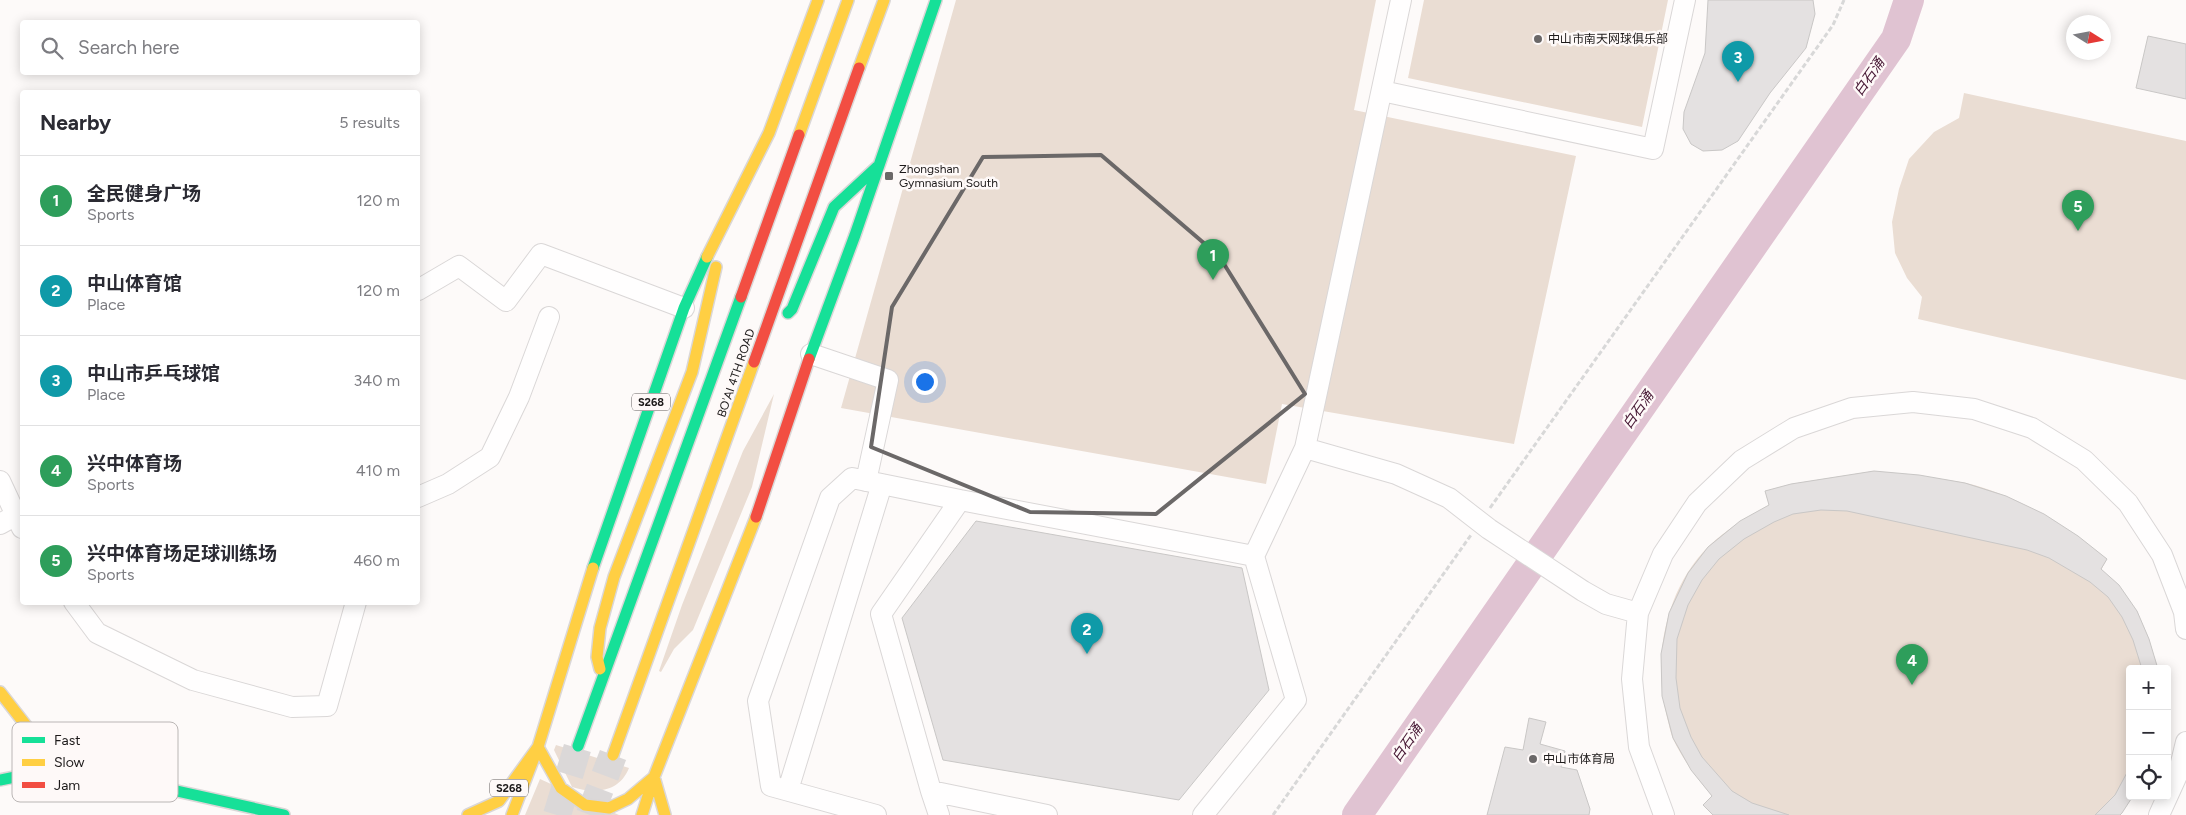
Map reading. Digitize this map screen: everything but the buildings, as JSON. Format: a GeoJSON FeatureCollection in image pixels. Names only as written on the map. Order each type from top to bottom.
{"type":"FeatureCollection","features":[{"type":"Feature","properties":{"kind":"main road","name":"S268"},"geometry":{"type":"LineString","coordinates":[[512,815],[538,747],[598,550],[684,308],[710,250],[769,133],[818,0]]}},
{"type":"Feature","properties":{"kind":"main road","name":"BO'AI 4TH ROAD"},"geometry":{"type":"LineString","coordinates":[[578,746],[848,0]]}},
{"type":"Feature","properties":{"kind":"main road","name":"BO'AI 4TH ROAD"},"geometry":{"type":"LineString","coordinates":[[613,754],[884,0]]}},
{"type":"Feature","properties":{"kind":"main road"},"geometry":{"type":"LineString","coordinates":[[642,815],[654,777],[766,490],[811,354],[936,0]]}},
{"type":"Feature","properties":{"kind":"main road"},"geometry":{"type":"LineString","coordinates":[[602,680],[597,657],[600,628],[614,578],[692,372],[706,314],[711,283],[724,245],[761,166],[769,133]]}},
{"type":"Feature","properties":{"kind":"main road"},"geometry":{"type":"LineString","coordinates":[[763,337],[792,309],[834,207],[879,165]]}},
{"type":"Feature","properties":{"kind":"main road"},"geometry":{"type":"LineString","coordinates":[[0,692],[23,722]]}},
{"type":"Feature","properties":{"kind":"main road","name":"S268"},"geometry":{"type":"LineString","coordinates":[[468,815],[499,800],[538,747]]}},
{"type":"Feature","properties":{"kind":"main road"},"geometry":{"type":"LineString","coordinates":[[538,747],[561,788],[585,805],[610,808],[628,799],[654,777]]}},
{"type":"Feature","properties":{"kind":"main road"},"geometry":{"type":"LineString","coordinates":[[654,777],[665,815]]}},
{"type":"Feature","properties":{"kind":"main road"},"geometry":{"type":"LineString","coordinates":[[178,791],[284,815]]}},
{"type":"Feature","properties":{"kind":"street"},"geometry":{"type":"LineString","coordinates":[[1203,815],[1296,700],[1254,556],[1305,448],[1402,0]]}},
{"type":"Feature","properties":{"kind":"street"},"geometry":{"type":"LineString","coordinates":[[1382,91],[1653,149],[1685,0]]}},
{"type":"Feature","properties":{"kind":"street"},"geometry":{"type":"LineString","coordinates":[[420,289],[459,266],[506,302],[541,254],[684,308]]}},
{"type":"Feature","properties":{"kind":"street"},"geometry":{"type":"LineString","coordinates":[[420,497],[448,484],[490,457],[519,397],[549,317]]}},
{"type":"Feature","properties":{"kind":"street"},"geometry":{"type":"LineString","coordinates":[[788,790],[874,482],[888,380],[811,354]]}},
{"type":"Feature","properties":{"kind":"street"},"geometry":{"type":"LineString","coordinates":[[1664,815],[1639,747],[1632,679],[1638,613],[1663,554],[1697,503],[1742,460],[1794,428],[1852,408],[1913,402],[1974,409],[2032,428],[2084,460],[2128,503],[2162,555],[2184,612],[2186,628]]}},
{"type":"Feature","properties":{"kind":"street"},"geometry":{"type":"LineString","coordinates":[[1305,448],[1396,474],[1449,498],[1555,574],[1606,604],[1638,613]]}},
{"type":"Feature","properties":{"kind":"street"},"geometry":{"type":"LineString","coordinates":[[876,815],[771,786],[758,702],[830,498],[852,478],[1254,556]]}},
{"type":"Feature","properties":{"kind":"street"},"geometry":{"type":"LineString","coordinates":[[0,481],[15,520]]}},
{"type":"Feature","properties":{"kind":"street"},"geometry":{"type":"LineString","coordinates":[[939,815],[881,614],[960,500]]}},
{"type":"Feature","properties":{"kind":"street"},"geometry":{"type":"LineString","coordinates":[[76,605],[97,633],[193,680],[292,707],[326,706],[355,605]]}},
{"type":"Feature","properties":{"kind":"street"},"geometry":{"type":"LineString","coordinates":[[2160,815],[2178,771],[2186,742]]}},
{"type":"Feature","properties":{"kind":"street"},"geometry":{"type":"LineString","coordinates":[[931,791],[1047,815]]}},
{"type":"Feature","properties":{"kind":"path"},"geometry":{"type":"LineString","coordinates":[[1273,815],[1485,525],[1833,25],[1844,0]]}},
{"type":"Feature","properties":{"kind":"highlighted area"},"geometry":{"type":"Polygon","coordinates":[[[1101,155],[1219,256],[1305,394],[1156,514],[1030,512],[871,447],[892,307],[983,157],[1101,155]]]}},
{"type":"Feature","properties":{"kind":"shaded area"},"geometry":{"type":"Polygon","coordinates":[[[956,0],[1376,0],[1354,110],[1576,156],[1514,444],[1282,404],[1266,484],[841,408],[956,0]]]}},
{"type":"Feature","properties":{"kind":"shaded area","name":"中山市南天网球俱乐部"},"geometry":{"type":"Polygon","coordinates":[[[1424,0],[1668,0],[1642,127],[1408,78],[1424,0]]]}},
{"type":"Feature","properties":{"kind":"shaded area"},"geometry":{"type":"Polygon","coordinates":[[[1964,93],[2186,141],[2186,380],[1918,319],[1922,297],[1907,278],[1895,253],[1892,222],[1899,189],[1909,159],[1934,132],[1959,118],[1964,93]]]}},
{"type":"Feature","properties":{"kind":"shaded area"},"geometry":{"type":"Polygon","coordinates":[[[774,394],[752,487],[693,630],[674,649],[661,672],[659,671],[682,605],[743,451],[774,394]]]}},
{"type":"Feature","properties":{"kind":"shaded area"},"geometry":{"type":"Polygon","coordinates":[[[1874,471],[1966,483],[2023,504],[2075,535],[2107,559],[2101,570],[2137,611],[2149,639],[2157,665],[2126,665],[2126,800],[2130,800],[2120,815],[1713,815],[1703,805],[1712,796],[1691,769],[1673,739],[1663,695],[1662,649],[1672,604],[1694,563],[1709,546],[1723,534],[1769,505],[1765,491],[1791,484],[1874,471]]]}},
{"type":"Feature","properties":{"kind":"shaded area"},"geometry":{"type":"Polygon","coordinates":[[[556,745],[629,768],[619,782],[605,790],[589,791],[572,787],[554,750],[556,745]]]}},
{"type":"Feature","properties":{"kind":"shaded area"},"geometry":{"type":"Polygon","coordinates":[[[540,779],[619,815],[525,815],[540,779]]]}},
{"type":"Feature","properties":{"kind":"waterway","name":"白石涌"},"geometry":{"type":"LineString","coordinates":[[1357,815],[1896,39],[1909,0]]}},
{"type":"Feature","properties":{"kind":"tunnel"},"geometry":{"type":"LineString","coordinates":[[557,815],[578,746]]}},
{"type":"Feature","properties":{"kind":"tunnel"},"geometry":{"type":"LineString","coordinates":[[590,815],[613,755]]}},
{"type":"Feature","properties":{"kind":"traffic: fast"},"geometry":{"type":"LineString","coordinates":[[809,359],[855,235],[936,0]]}},
{"type":"Feature","properties":{"kind":"traffic: fast"},"geometry":{"type":"LineString","coordinates":[[788,313],[792,309],[834,207],[877,167]]}},
{"type":"Feature","properties":{"kind":"traffic: fast"},"geometry":{"type":"LineString","coordinates":[[593,568],[684,308],[707,257]]}},
{"type":"Feature","properties":{"kind":"traffic: fast"},"geometry":{"type":"LineString","coordinates":[[578,746],[741,297]]}},
{"type":"Feature","properties":{"kind":"traffic: fast"},"geometry":{"type":"LineString","coordinates":[[0,780],[12,778]]}},
{"type":"Feature","properties":{"kind":"traffic: fast"},"geometry":{"type":"LineString","coordinates":[[178,791],[284,815]]}},
{"type":"Feature","properties":{"kind":"traffic: slow"},"geometry":{"type":"LineString","coordinates":[[707,257],[769,133],[818,0]]}},
{"type":"Feature","properties":{"kind":"traffic: slow"},"geometry":{"type":"LineString","coordinates":[[799,135],[848,0]]}},
{"type":"Feature","properties":{"kind":"traffic: slow"},"geometry":{"type":"LineString","coordinates":[[859,68],[884,0]]}},
{"type":"Feature","properties":{"kind":"traffic: slow"},"geometry":{"type":"LineString","coordinates":[[600,669],[597,657],[600,628],[614,577],[692,372],[716,267]]}},
{"type":"Feature","properties":{"kind":"traffic: slow"},"geometry":{"type":"LineString","coordinates":[[613,755],[754,362]]}},
{"type":"Feature","properties":{"kind":"traffic: slow"},"geometry":{"type":"LineString","coordinates":[[642,815],[654,777],[756,517]]}},
{"type":"Feature","properties":{"kind":"traffic: slow"},"geometry":{"type":"LineString","coordinates":[[512,815],[538,747],[593,568]]}},
{"type":"Feature","properties":{"kind":"traffic: slow"},"geometry":{"type":"LineString","coordinates":[[0,692],[23,722]]}},
{"type":"Feature","properties":{"kind":"traffic: slow"},"geometry":{"type":"LineString","coordinates":[[468,815],[499,801],[538,747],[561,788],[585,805],[609,808],[628,799],[654,777],[665,815]]}},
{"type":"Feature","properties":{"kind":"traffic: jam"},"geometry":{"type":"LineString","coordinates":[[754,362],[859,68]]}},
{"type":"Feature","properties":{"kind":"traffic: jam"},"geometry":{"type":"LineString","coordinates":[[741,297],[799,135]]}},
{"type":"Feature","properties":{"kind":"traffic: jam"},"geometry":{"type":"LineString","coordinates":[[756,517],[809,359]]}},
{"type":"Feature","properties":{"kind":"place","name":"中山市南天网球俱乐部"},"geometry":{"type":"Point","coordinates":[1538,39]}},
{"type":"Feature","properties":{"kind":"place","name":"中山市乒乓球馆"},"geometry":{"type":"Point","coordinates":[1738,82]}},
{"type":"Feature","properties":{"kind":"place","name":"Zhongshan Gymnasium South"},"geometry":{"type":"Point","coordinates":[889,176]}},
{"type":"Feature","properties":{"kind":"place","name":"兴中体育场足球训练场"},"geometry":{"type":"Point","coordinates":[2078,231]}},
{"type":"Feature","properties":{"kind":"place","name":"全民健身广场"},"geometry":{"type":"Point","coordinates":[1213,280]}},
{"type":"Feature","properties":{"kind":"place","name":"中山体育馆"},"geometry":{"type":"Point","coordinates":[1087,654]}},
{"type":"Feature","properties":{"kind":"place","name":"兴中体育场"},"geometry":{"type":"Point","coordinates":[1912,685]}},
{"type":"Feature","properties":{"kind":"place","name":"中山市体育局"},"geometry":{"type":"Point","coordinates":[1533,759]}}]}
